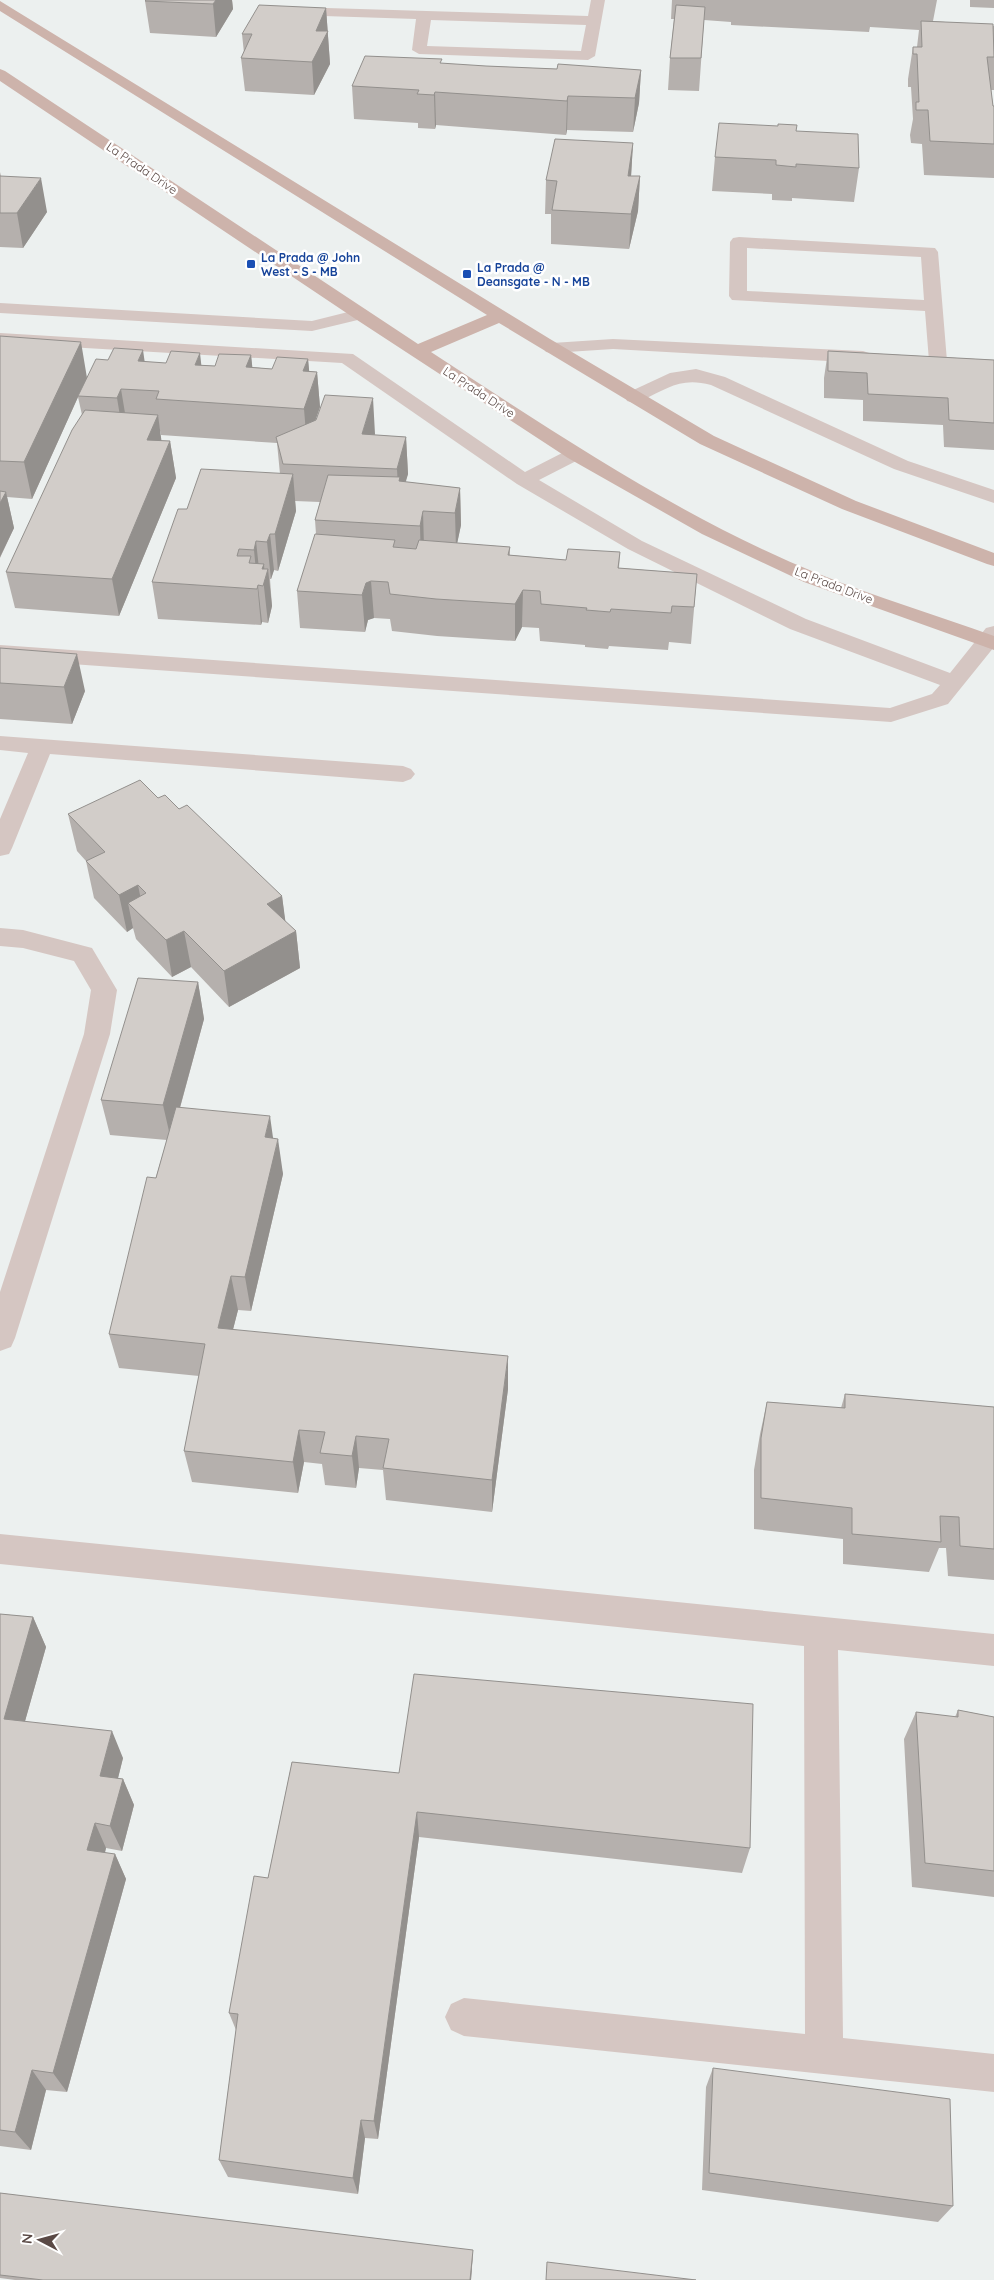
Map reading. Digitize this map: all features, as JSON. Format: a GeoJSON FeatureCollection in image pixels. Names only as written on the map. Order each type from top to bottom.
{"type":"FeatureCollection","features":[{"type":"Feature","properties":{"kind":"main road"},"geometry":{"type":"LineString","coordinates":[[0,5],[552,348],[707,440],[849,505],[994,560]]}},
{"type":"Feature","properties":{"kind":"main road","name":"La Prada Drive"},"geometry":{"type":"LineString","coordinates":[[0,74],[360,314],[575,454],[709,530],[811,578],[992,639]]}},
{"type":"Feature","properties":{"kind":"main road"},"geometry":{"type":"LineString","coordinates":[[417,351],[501,316]]}},
{"type":"Feature","properties":{"kind":"lane"},"geometry":{"type":"LineString","coordinates":[[424,15],[419,50],[588,56],[598,0]]}},
{"type":"Feature","properties":{"kind":"lane"},"geometry":{"type":"LineString","coordinates":[[293,11],[594,21]]}},
{"type":"Feature","properties":{"kind":"lane"},"geometry":{"type":"LineString","coordinates":[[934,306],[738,296],[739,242],[929,252],[934,306],[938,361]]}},
{"type":"Feature","properties":{"kind":"lane"},"geometry":{"type":"LineString","coordinates":[[0,308],[312,326],[360,314]]}},
{"type":"Feature","properties":{"kind":"lane"},"geometry":{"type":"LineString","coordinates":[[0,338],[347,358],[524,480],[635,545],[798,624],[954,682]]}},
{"type":"Feature","properties":{"kind":"lane"},"geometry":{"type":"LineString","coordinates":[[552,348],[613,344],[879,358]]}},
{"type":"Feature","properties":{"kind":"lane"},"geometry":{"type":"LineString","coordinates":[[918,360],[956,362]]}},
{"type":"Feature","properties":{"kind":"lane"},"geometry":{"type":"LineString","coordinates":[[634,397],[677,378],[696,375],[718,381],[901,465],[994,497]]}},
{"type":"Feature","properties":{"kind":"lane"},"geometry":{"type":"LineString","coordinates":[[524,480],[575,454]]}},
{"type":"Feature","properties":{"kind":"lane"},"geometry":{"type":"LineString","coordinates":[[0,652],[891,715],[940,699],[992,639]]}},
{"type":"Feature","properties":{"kind":"lane"},"geometry":{"type":"LineString","coordinates":[[0,743],[403,774]]}},
{"type":"Feature","properties":{"kind":"lane"},"geometry":{"type":"LineString","coordinates":[[0,848],[42,747]]}},
{"type":"Feature","properties":{"kind":"lane"},"geometry":{"type":"LineString","coordinates":[[0,937],[23,939],[83,954],[104,990],[97,1034],[0,1338]]}},
{"type":"Feature","properties":{"kind":"lane"},"geometry":{"type":"LineString","coordinates":[[0,1549],[821,1634],[994,1650]]}},
{"type":"Feature","properties":{"kind":"lane"},"geometry":{"type":"LineString","coordinates":[[821,1634],[824,2055]]}},
{"type":"Feature","properties":{"kind":"lane"},"geometry":{"type":"LineString","coordinates":[[464,2017],[994,2072]]}},
{"type":"Feature","properties":{"kind":"building"},"geometry":{"type":"Polygon","coordinates":[[[146,0],[216,0],[213,4],[146,0]]]}},
{"type":"Feature","properties":{"kind":"building"},"geometry":{"type":"Polygon","coordinates":[[[259,5],[326,8],[316,31],[328,31],[312,62],[241,58],[252,34],[242,34],[259,5]]]}},
{"type":"Feature","properties":{"kind":"building"},"geometry":{"type":"Polygon","coordinates":[[[676,5],[705,7],[701,58],[670,58],[676,5]]]}},
{"type":"Feature","properties":{"kind":"building"},"geometry":{"type":"Polygon","coordinates":[[[921,21],[993,24],[994,57],[987,57],[994,106],[994,144],[930,141],[928,110],[916,110],[916,102],[919,102],[917,54],[913,54],[913,47],[922,47],[921,21]]]}},
{"type":"Feature","properties":{"kind":"building"},"geometry":{"type":"Polygon","coordinates":[[[365,56],[442,59],[440,63],[486,66],[557,69],[558,64],[641,70],[635,98],[568,96],[567,101],[435,92],[434,95],[417,94],[419,90],[352,86],[365,56]]]}},
{"type":"Feature","properties":{"kind":"building"},"geometry":{"type":"Polygon","coordinates":[[[719,123],[797,125],[796,131],[858,134],[859,168],[796,164],[796,167],[776,165],[776,160],[715,157],[719,123]]]}},
{"type":"Feature","properties":{"kind":"building"},"geometry":{"type":"Polygon","coordinates":[[[555,139],[633,143],[628,176],[640,176],[631,214],[552,210],[557,181],[546,180],[555,139]]]}},
{"type":"Feature","properties":{"kind":"building"},"geometry":{"type":"Polygon","coordinates":[[[0,176],[41,178],[17,213],[0,213],[0,176]]]}},
{"type":"Feature","properties":{"kind":"building"},"geometry":{"type":"Polygon","coordinates":[[[0,336],[81,342],[24,462],[0,461],[0,336]]]}},
{"type":"Feature","properties":{"kind":"building"},"geometry":{"type":"Polygon","coordinates":[[[114,348],[143,350],[138,361],[166,363],[171,351],[200,353],[195,365],[215,366],[219,354],[251,355],[246,367],[272,369],[277,357],[308,359],[303,371],[317,372],[304,409],[156,399],[159,391],[121,389],[117,398],[78,396],[96,359],[108,360],[114,348]]]}},
{"type":"Feature","properties":{"kind":"building"},"geometry":{"type":"Polygon","coordinates":[[[828,351],[994,360],[994,423],[949,420],[948,398],[868,394],[867,373],[828,371],[828,351]]]}},
{"type":"Feature","properties":{"kind":"building"},"geometry":{"type":"Polygon","coordinates":[[[325,395],[373,398],[362,434],[406,437],[397,469],[283,464],[276,437],[316,420],[325,395]]]}},
{"type":"Feature","properties":{"kind":"building"},"geometry":{"type":"Polygon","coordinates":[[[85,410],[158,415],[147,440],[170,441],[112,579],[6,572],[72,430],[85,410]]]}},
{"type":"Feature","properties":{"kind":"building"},"geometry":{"type":"Polygon","coordinates":[[[201,469],[293,474],[275,534],[270,534],[267,542],[256,541],[254,550],[239,549],[237,556],[251,556],[249,563],[264,564],[262,569],[268,569],[263,586],[258,585],[257,589],[152,582],[178,509],[187,509],[201,469]]]}},
{"type":"Feature","properties":{"kind":"building"},"geometry":{"type":"Polygon","coordinates":[[[328,475],[400,477],[399,481],[460,488],[455,513],[423,511],[420,526],[315,520],[328,475]]]}},
{"type":"Feature","properties":{"kind":"building"},"geometry":{"type":"Polygon","coordinates":[[[0,491],[6,492],[0,503],[0,491]]]}},
{"type":"Feature","properties":{"kind":"building"},"geometry":{"type":"Polygon","coordinates":[[[315,534],[395,540],[393,547],[416,549],[419,540],[510,547],[508,555],[566,560],[568,549],[620,552],[618,568],[697,574],[694,607],[672,606],[671,613],[611,609],[610,612],[586,610],[587,608],[541,604],[540,591],[523,590],[515,604],[436,599],[390,594],[388,582],[371,581],[366,583],[362,595],[297,591],[315,534]]]}},
{"type":"Feature","properties":{"kind":"building"},"geometry":{"type":"Polygon","coordinates":[[[0,648],[77,654],[64,687],[0,683],[0,648]]]}},
{"type":"Feature","properties":{"kind":"building"},"geometry":{"type":"Polygon","coordinates":[[[140,780],[158,798],[165,795],[179,809],[187,805],[282,896],[267,904],[296,931],[224,971],[184,931],[166,940],[128,903],[146,893],[138,885],[119,895],[86,861],[105,852],[68,814],[140,780]]]}},
{"type":"Feature","properties":{"kind":"building"},"geometry":{"type":"Polygon","coordinates":[[[138,978],[198,982],[163,1105],[101,1100],[138,978]]]}},
{"type":"Feature","properties":{"kind":"building"},"geometry":{"type":"Polygon","coordinates":[[[176,1107],[270,1116],[265,1137],[278,1139],[245,1277],[231,1276],[218,1328],[508,1356],[492,1480],[383,1468],[389,1439],[356,1436],[352,1456],[320,1453],[325,1432],[299,1430],[293,1462],[184,1451],[205,1344],[109,1334],[147,1177],[156,1178],[176,1107]]]}},
{"type":"Feature","properties":{"kind":"building"},"geometry":{"type":"Polygon","coordinates":[[[845,1394],[994,1407],[994,1549],[960,1546],[959,1517],[940,1516],[941,1542],[852,1534],[852,1508],[761,1498],[761,1438],[767,1402],[845,1408],[845,1394]]]}},
{"type":"Feature","properties":{"kind":"building"},"geometry":{"type":"Polygon","coordinates":[[[0,1614],[33,1617],[4,1719],[112,1731],[100,1776],[123,1779],[110,1826],[95,1823],[87,1850],[115,1854],[53,2073],[32,2070],[15,2132],[0,2130],[0,1614]]]}},
{"type":"Feature","properties":{"kind":"building"},"geometry":{"type":"Polygon","coordinates":[[[414,1674],[753,1704],[750,1848],[417,1812],[374,2121],[361,2120],[353,2178],[219,2160],[238,2014],[229,2013],[254,1876],[268,1878],[292,1762],[399,1773],[414,1674]]]}},
{"type":"Feature","properties":{"kind":"building"},"geometry":{"type":"Polygon","coordinates":[[[958,1710],[994,1717],[994,1871],[925,1863],[916,1712],[958,1717],[958,1710]]]}},
{"type":"Feature","properties":{"kind":"building"},"geometry":{"type":"Polygon","coordinates":[[[713,2068],[950,2099],[953,2206],[709,2173],[713,2068]]]}},
{"type":"Feature","properties":{"kind":"building"},"geometry":{"type":"Polygon","coordinates":[[[0,2193],[473,2250],[470,2280],[43,2280],[0,2275],[0,2193]]]}},
{"type":"Feature","properties":{"kind":"building"},"geometry":{"type":"Polygon","coordinates":[[[547,2262],[696,2280],[546,2280],[547,2262]]]}},
{"type":"Feature","properties":{"kind":"place","name":"La Prada @ John West - S - MB"},"geometry":{"type":"Point","coordinates":[251,264]}},
{"type":"Feature","properties":{"kind":"place","name":"La Prada @ Deansgate - N - MB"},"geometry":{"type":"Point","coordinates":[467,274]}}]}
